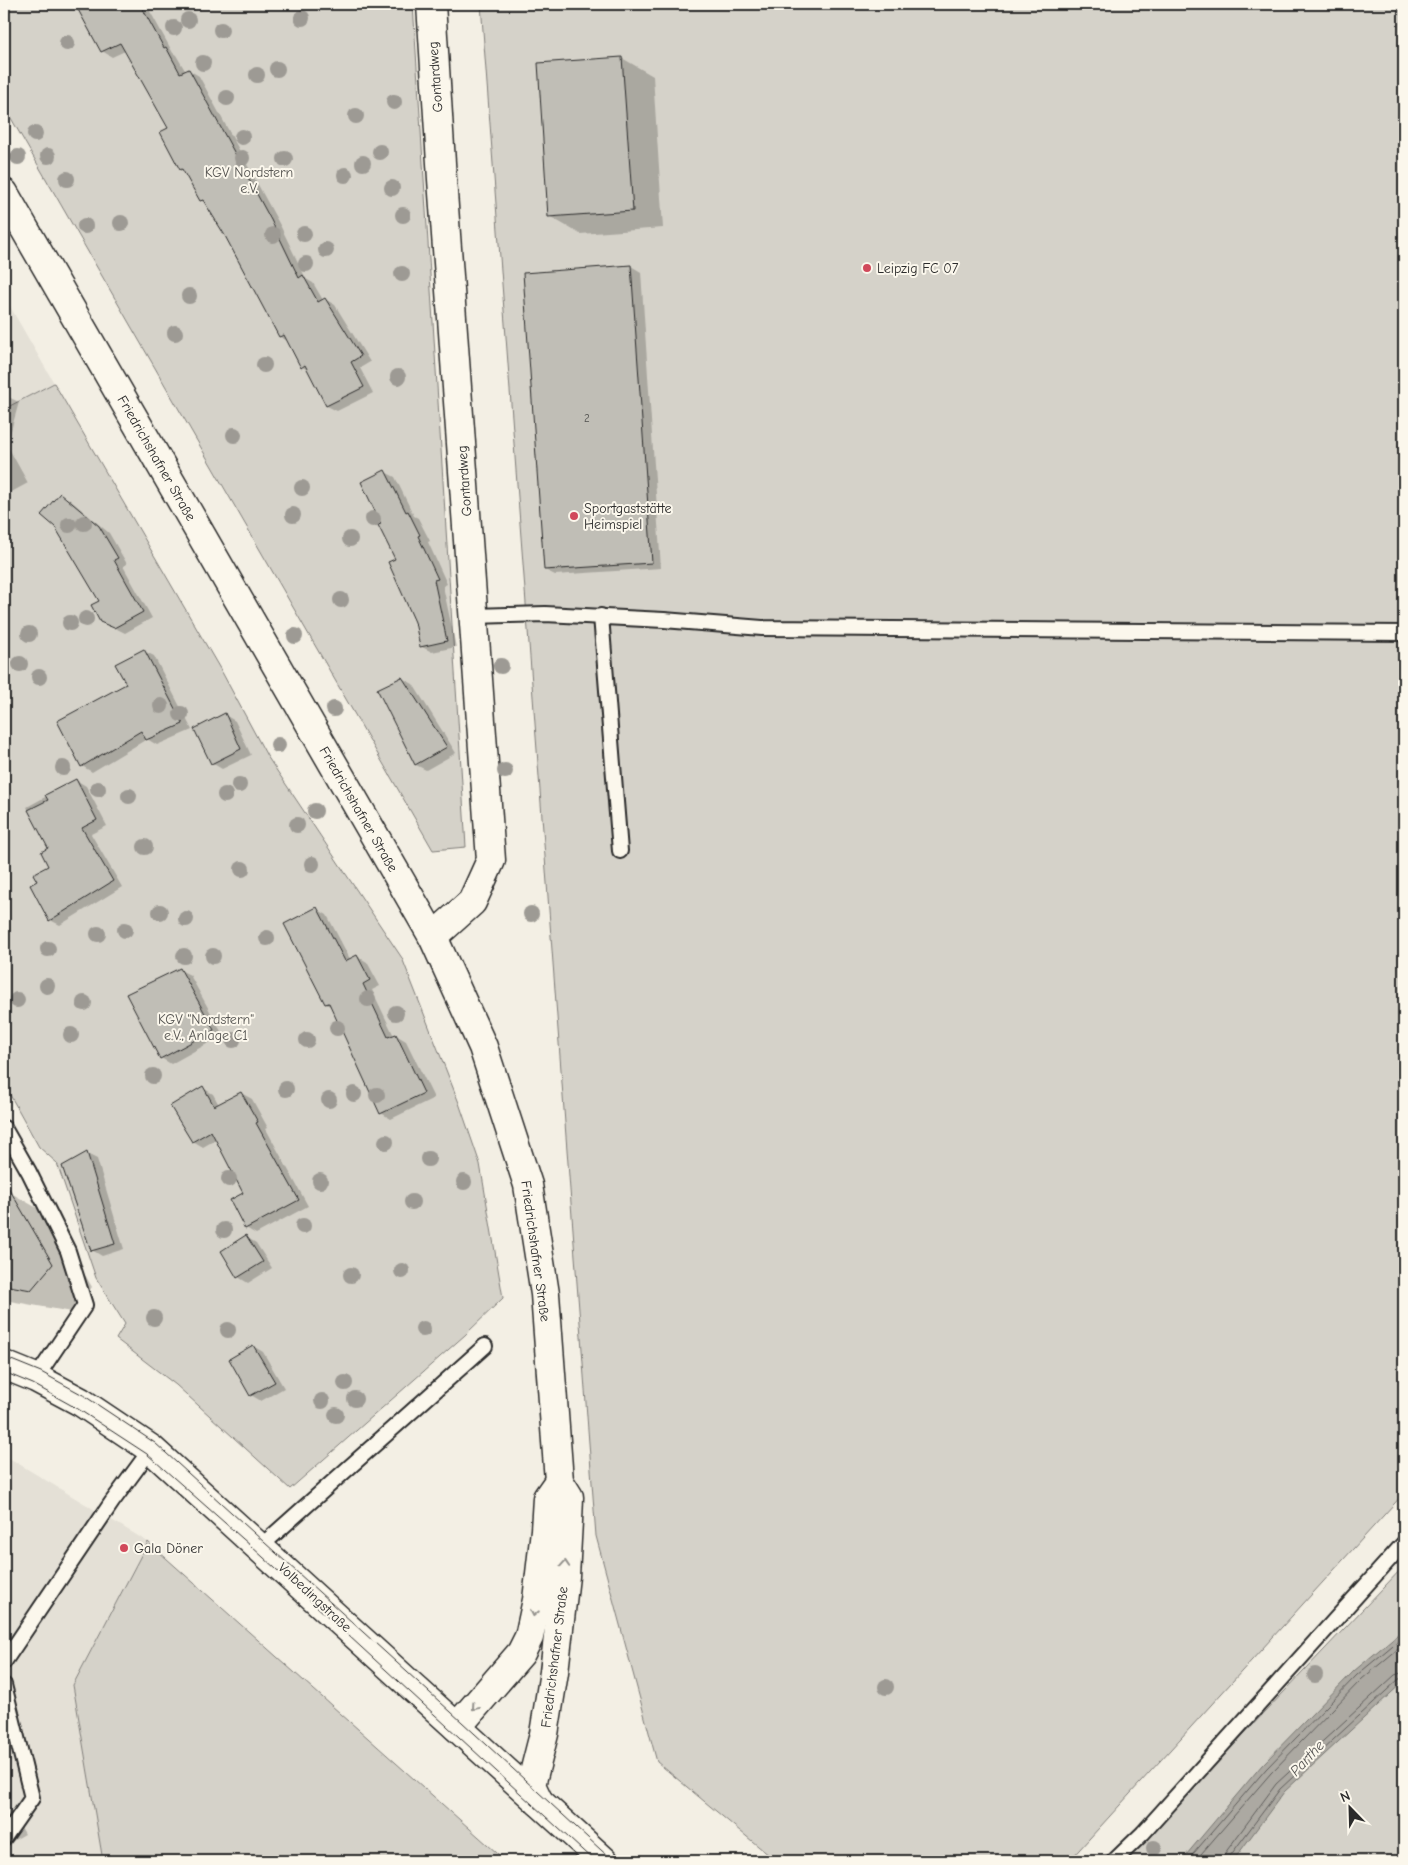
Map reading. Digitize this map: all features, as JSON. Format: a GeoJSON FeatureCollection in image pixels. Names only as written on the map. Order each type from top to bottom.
{"type":"FeatureCollection","features":[{"type":"Feature","properties":{"kind":"main road","name":"Gontardweg"},"geometry":{"type":"LineString","coordinates":[[430,4],[491,860],[472,902],[433,937]]}},
{"type":"Feature","properties":{"kind":"main road","name":"Friedrichshafner Straße"},"geometry":{"type":"LineString","coordinates":[[4,193],[433,937],[483,1047],[528,1186],[545,1294],[559,1481],[569,1497],[565,1576],[554,1672],[544,1734],[531,1785],[539,1802]]}},
{"type":"Feature","properties":{"kind":"main road","name":"Volbedingstraße"},"geometry":{"type":"LineString","coordinates":[[4,1365],[36,1378],[81,1402],[151,1449],[604,1861]]}},
{"type":"Feature","properties":{"kind":"main road","name":"Friedrichshafner Straße"},"geometry":{"type":"LineString","coordinates":[[457,1727],[521,1653],[529,1637],[536,1600],[547,1498],[559,1481]]}},
{"type":"Feature","properties":{"kind":"lane"},"geometry":{"type":"LineString","coordinates":[[474,616],[545,614],[602,616],[762,628],[1404,633]]}},
{"type":"Feature","properties":{"kind":"lane"},"geometry":{"type":"LineString","coordinates":[[602,616],[620,851]]}},
{"type":"Feature","properties":{"kind":"lane"},"geometry":{"type":"LineString","coordinates":[[4,1128],[29,1172],[68,1251],[85,1305],[36,1378]]}},
{"type":"Feature","properties":{"kind":"lane"},"geometry":{"type":"LineString","coordinates":[[260,1547],[485,1346]]}},
{"type":"Feature","properties":{"kind":"lane"},"geometry":{"type":"LineString","coordinates":[[4,1662],[112,1502],[151,1449]]}},
{"type":"Feature","properties":{"kind":"lane"},"geometry":{"type":"LineString","coordinates":[[1114,1861],[1156,1818],[1404,1543]]}},
{"type":"Feature","properties":{"kind":"lane"},"geometry":{"type":"LineString","coordinates":[[4,1685],[32,1798],[4,1838]]}},
{"type":"Feature","properties":{"kind":"shaded area"},"geometry":{"type":"Polygon","coordinates":[[[4,296],[54,383],[4,409],[4,296]]]}},
{"type":"Feature","properties":{"kind":"shaded area"},"geometry":{"type":"Polygon","coordinates":[[[4,1455],[148,1542],[73,1685],[103,1861],[4,1861],[4,1455]]]}},
{"type":"Feature","properties":{"kind":"green space","name":"KGV Nordstern e.V."},"geometry":{"type":"Polygon","coordinates":[[[4,4],[413,4],[466,847],[433,850],[4,106],[4,4]]]}},
{"type":"Feature","properties":{"kind":"green space"},"geometry":{"type":"Polygon","coordinates":[[[481,4],[1404,4],[1404,1493],[1069,1861],[776,1861],[657,1762],[596,1536],[481,4]]]}},
{"type":"Feature","properties":{"kind":"green space","name":"KGV \"Nordstern\" e.V., Anlage C1"},"geometry":{"type":"Polygon","coordinates":[[[54,383],[223,674],[267,756],[402,958],[459,1103],[480,1164],[503,1298],[465,1335],[290,1489],[176,1385],[116,1339],[125,1324],[96,1278],[57,1163],[39,1147],[4,1084],[4,409],[54,383]]]}},
{"type":"Feature","properties":{"kind":"green space"},"geometry":{"type":"Polygon","coordinates":[[[148,1542],[506,1861],[103,1861],[73,1685],[148,1542]]]}},
{"type":"Feature","properties":{"kind":"green space"},"geometry":{"type":"Polygon","coordinates":[[[1404,1566],[1404,1861],[1123,1861],[1404,1566]]]}},
{"type":"Feature","properties":{"kind":"water","name":"Parthe"},"geometry":{"type":"Polygon","coordinates":[[[1404,1629],[1404,1681],[1284,1792],[1233,1861],[1181,1861],[1262,1765],[1354,1671],[1404,1629]]]}},
{"type":"Feature","properties":{"kind":"building"},"geometry":{"type":"Polygon","coordinates":[[[75,4],[140,4],[180,73],[189,69],[271,220],[299,278],[303,275],[318,302],[325,298],[361,356],[351,362],[364,387],[326,406],[305,365],[301,368],[284,335],[279,337],[224,234],[203,200],[200,201],[182,169],[180,170],[160,132],[168,128],[120,43],[101,52],[75,4]]]}},
{"type":"Feature","properties":{"kind":"building"},"geometry":{"type":"Polygon","coordinates":[[[622,57],[633,211],[548,217],[538,63],[622,57]]]}},
{"type":"Feature","properties":{"kind":"building"},"geometry":{"type":"Polygon","coordinates":[[[631,265],[652,563],[544,570],[523,273],[631,265]]]}},
{"type":"Feature","properties":{"kind":"building"},"geometry":{"type":"Polygon","coordinates":[[[385,470],[420,535],[418,536],[438,579],[434,580],[447,641],[420,647],[415,622],[388,562],[395,559],[378,525],[381,524],[361,482],[385,470]]]}},
{"type":"Feature","properties":{"kind":"building"},"geometry":{"type":"Polygon","coordinates":[[[60,493],[99,526],[118,558],[114,560],[143,612],[114,628],[100,622],[91,605],[99,601],[55,527],[41,515],[60,493]]]}},
{"type":"Feature","properties":{"kind":"building"},"geometry":{"type":"Polygon","coordinates":[[[144,649],[183,724],[146,740],[141,731],[81,767],[57,721],[126,684],[115,664],[144,649]]]}},
{"type":"Feature","properties":{"kind":"building"},"geometry":{"type":"Polygon","coordinates":[[[402,677],[447,747],[415,765],[377,689],[402,677]]]}},
{"type":"Feature","properties":{"kind":"building"},"geometry":{"type":"Polygon","coordinates":[[[225,713],[241,749],[211,764],[194,729],[225,713]]]}},
{"type":"Feature","properties":{"kind":"building"},"geometry":{"type":"Polygon","coordinates":[[[76,779],[97,820],[82,828],[113,881],[49,921],[30,885],[37,881],[33,874],[48,866],[41,852],[48,848],[28,810],[48,800],[45,795],[76,779]]]}},
{"type":"Feature","properties":{"kind":"building"},"geometry":{"type":"Polygon","coordinates":[[[317,907],[345,961],[357,955],[370,980],[363,984],[388,1037],[396,1034],[424,1093],[380,1114],[329,1003],[325,1004],[284,924],[317,907]]]}},
{"type":"Feature","properties":{"kind":"building"},"geometry":{"type":"Polygon","coordinates":[[[180,968],[214,1030],[160,1059],[126,994],[180,968]]]}},
{"type":"Feature","properties":{"kind":"building"},"geometry":{"type":"Polygon","coordinates":[[[203,1086],[214,1106],[241,1092],[299,1200],[245,1229],[230,1200],[243,1193],[211,1131],[192,1142],[170,1106],[203,1086]]]}},
{"type":"Feature","properties":{"kind":"building"},"geometry":{"type":"Polygon","coordinates":[[[87,1152],[115,1244],[91,1251],[62,1166],[87,1152]]]}},
{"type":"Feature","properties":{"kind":"building"},"geometry":{"type":"Polygon","coordinates":[[[4,1180],[53,1264],[31,1290],[4,1285],[4,1180]]]}},
{"type":"Feature","properties":{"kind":"building"},"geometry":{"type":"Polygon","coordinates":[[[246,1235],[263,1262],[237,1278],[221,1251],[246,1235]]]}},
{"type":"Feature","properties":{"kind":"building"},"geometry":{"type":"Polygon","coordinates":[[[253,1345],[275,1382],[250,1396],[229,1359],[253,1345]]]}},
{"type":"Feature","properties":{"kind":"tram line"},"geometry":{"type":"LineString","coordinates":[[4,1357],[41,1372],[83,1395],[155,1443],[613,1861]]}},
{"type":"Feature","properties":{"kind":"tram line"},"geometry":{"type":"LineString","coordinates":[[4,1372],[33,1384],[78,1409],[147,1454],[251,1546],[594,1861]]}},
{"type":"Feature","properties":{"kind":"place","name":"Leipzig FC 07"},"geometry":{"type":"Point","coordinates":[867,268]}},
{"type":"Feature","properties":{"kind":"place","name":"Sportgaststätte Heimspiel"},"geometry":{"type":"Point","coordinates":[574,516]}},
{"type":"Feature","properties":{"kind":"place","name":"Gala Döner"},"geometry":{"type":"Point","coordinates":[124,1548]}}]}
